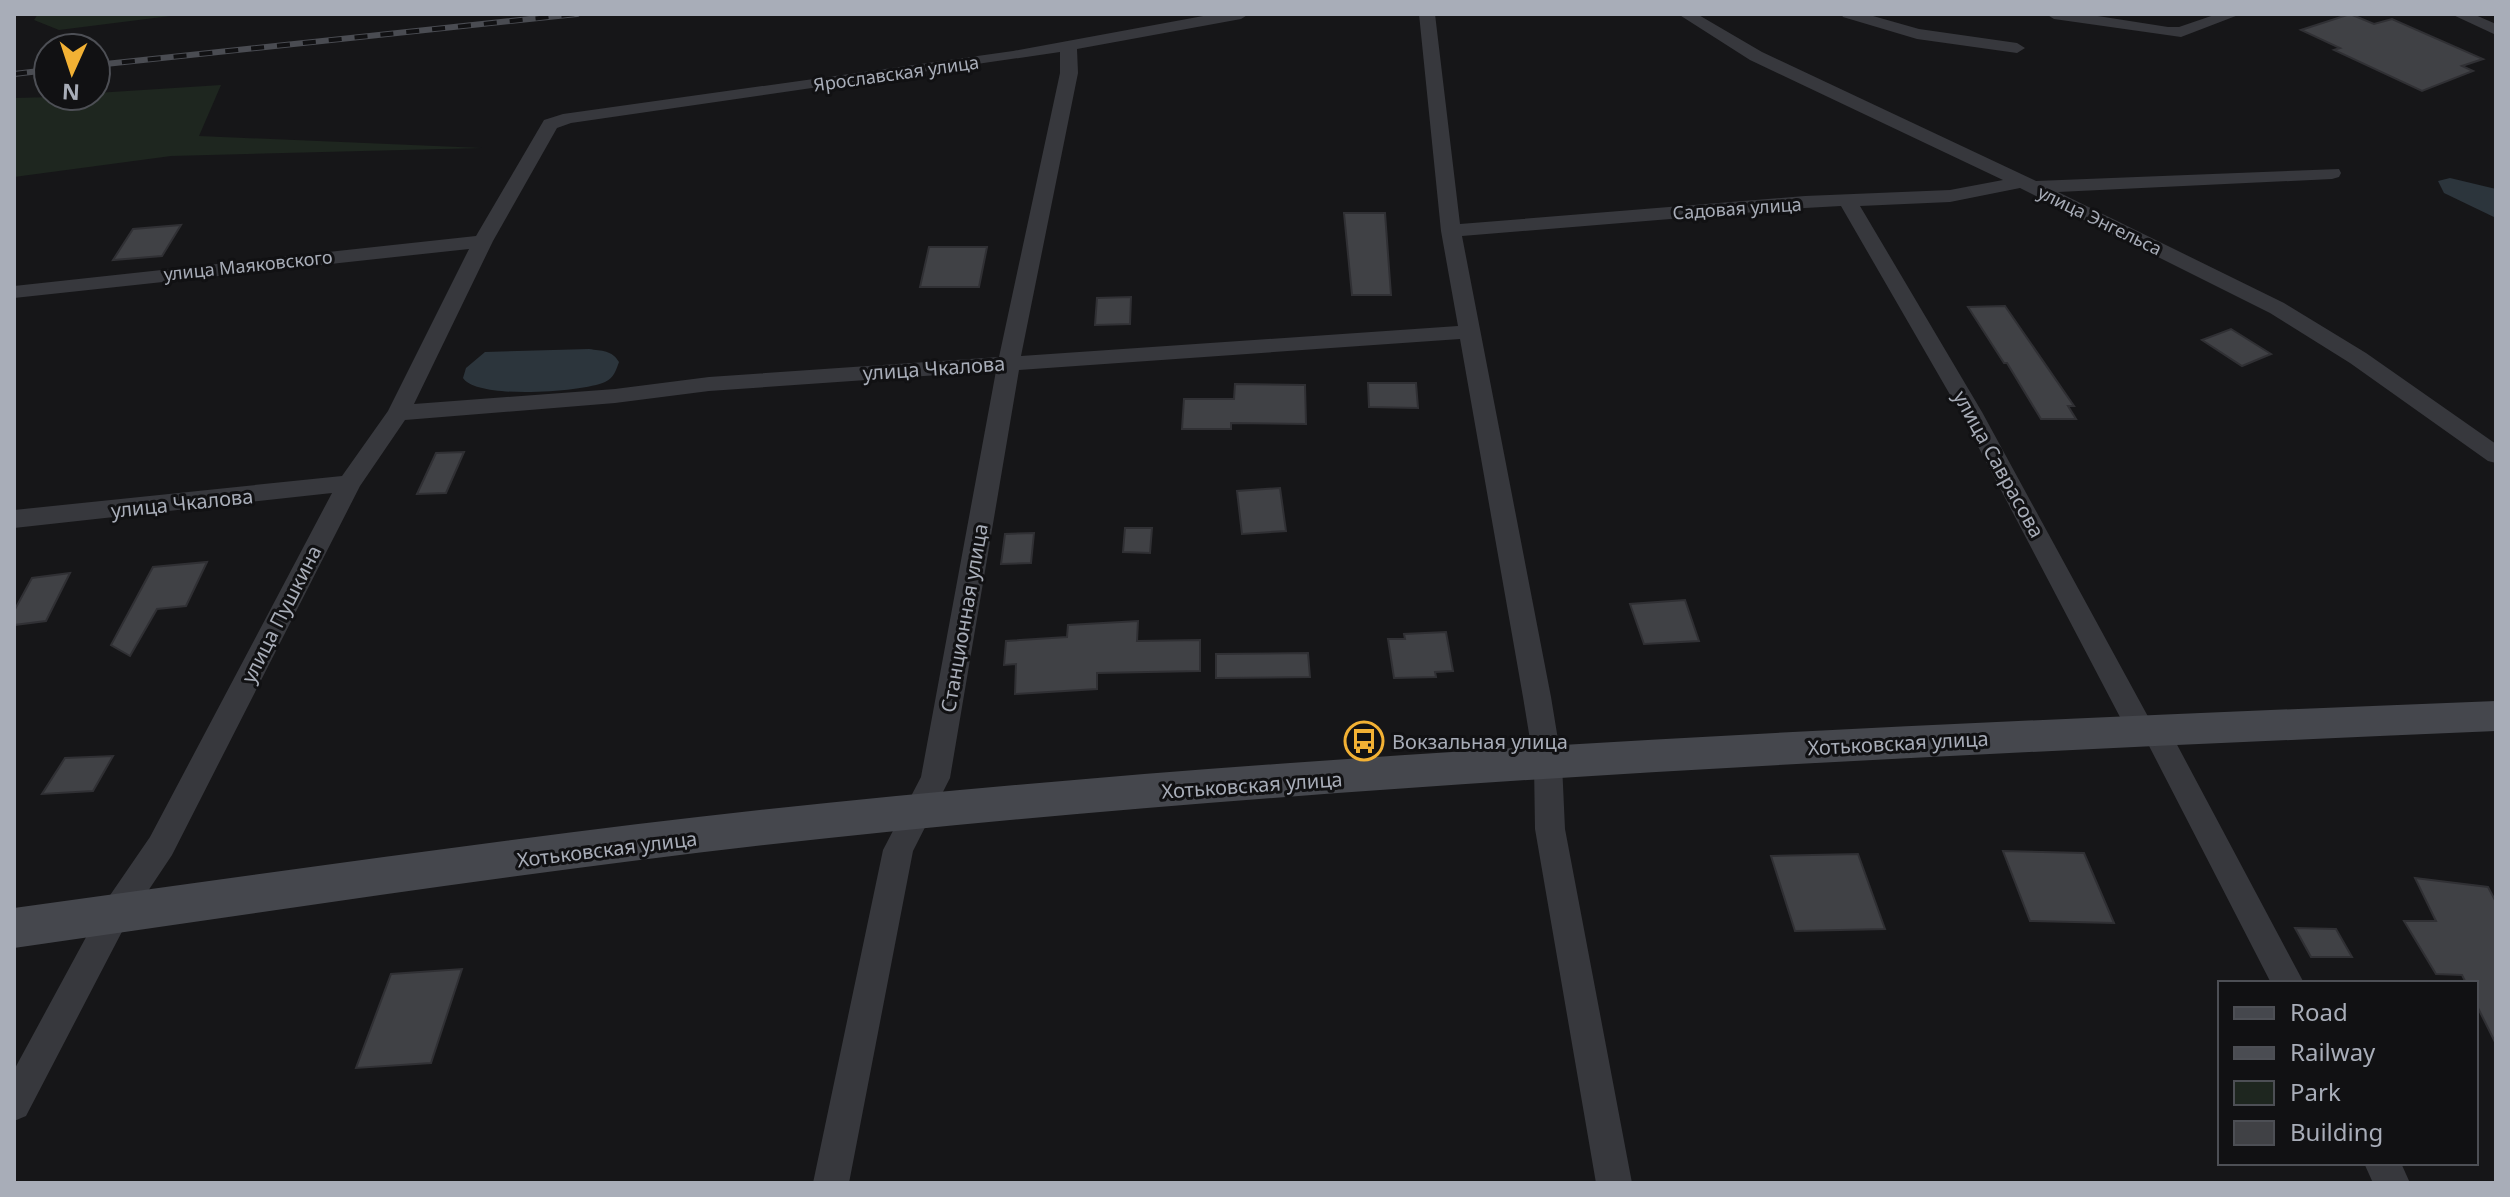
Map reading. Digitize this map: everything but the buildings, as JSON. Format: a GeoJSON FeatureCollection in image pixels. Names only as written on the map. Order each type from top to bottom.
{"type":"FeatureCollection","features":[{"type":"Feature","properties":{"kind":"main road","name":"Хотьковская улица"},"geometry":{"type":"LineString","coordinates":[[14,928],[525,858],[916,811],[1548,764],[1962,739],[2496,716]]}},
{"type":"Feature","properties":{"kind":"street","name":"Ярославская улица"},"geometry":{"type":"LineString","coordinates":[[550,124],[569,118],[1013,56],[1241,14]]}},
{"type":"Feature","properties":{"kind":"street"},"geometry":{"type":"LineString","coordinates":[[1427,14],[1451,231],[1548,764],[1550,829],[1614,1183]]}},
{"type":"Feature","properties":{"kind":"street","name":"улица Энгельса"},"geometry":{"type":"LineString","coordinates":[[1686,14],[1756,56],[2028,184],[2277,308],[2358,358],[2496,455]]}},
{"type":"Feature","properties":{"kind":"street"},"geometry":{"type":"LineString","coordinates":[[1849,14],[1917,34],[2017,48]]}},
{"type":"Feature","properties":{"kind":"street"},"geometry":{"type":"LineString","coordinates":[[2054,14],[2168,32],[2188,30],[2233,14]]}},
{"type":"Feature","properties":{"kind":"street"},"geometry":{"type":"LineString","coordinates":[[2459,14],[2496,30]]}},
{"type":"Feature","properties":{"kind":"street","name":"Станционная улица"},"geometry":{"type":"LineString","coordinates":[[831,1183],[898,850],[935,778],[1009,363],[1069,73],[1068,46]]}},
{"type":"Feature","properties":{"kind":"street","name":"улица Пушкина"},"geometry":{"type":"LineString","coordinates":[[14,1104],[115,914],[161,846],[349,483],[398,413],[483,241],[550,124]]}},
{"type":"Feature","properties":{"kind":"street","name":"Садовая улица"},"geometry":{"type":"LineString","coordinates":[[1451,231],[1950,196],[2028,184],[2332,173]]}},
{"type":"Feature","properties":{"kind":"street","name":"улица Саврасова"},"geometry":{"type":"LineString","coordinates":[[1848,201],[1971,412],[2287,981]]}},
{"type":"Feature","properties":{"kind":"street","name":"улица Маяковского"},"geometry":{"type":"LineString","coordinates":[[14,292],[483,241]]}},
{"type":"Feature","properties":{"kind":"street","name":"улица Чкалова"},"geometry":{"type":"LineString","coordinates":[[398,413],[615,396],[709,384],[1470,332]]}},
{"type":"Feature","properties":{"kind":"street","name":"улица Чкалова"},"geometry":{"type":"LineString","coordinates":[[14,519],[349,483]]}},
{"type":"Feature","properties":{"kind":"street"},"geometry":{"type":"LineString","coordinates":[[2383,1165],[2392,1183]]}},
{"type":"Feature","properties":{"kind":"green space"},"geometry":{"type":"Polygon","coordinates":[[[38,14],[186,14],[59,30],[34,20],[38,14]]]}},
{"type":"Feature","properties":{"kind":"green space"},"geometry":{"type":"Polygon","coordinates":[[[221,85],[199,136],[482,148],[171,156],[14,177],[14,98],[32,98],[32,112],[112,112],[112,92],[221,85]]]}},
{"type":"Feature","properties":{"kind":"shaded area"},"geometry":{"type":"Polygon","coordinates":[[[2450,178],[2496,189],[2496,218],[2444,193],[2438,181],[2450,178]]]}},
{"type":"Feature","properties":{"kind":"shaded area"},"geometry":{"type":"Polygon","coordinates":[[[589,349],[610,353],[619,362],[613,376],[593,386],[508,392],[472,385],[463,378],[466,368],[485,352],[589,349]]]}},
{"type":"Feature","properties":{"kind":"railway"},"geometry":{"type":"LineString","coordinates":[[112,63],[577,14]]}},
{"type":"Feature","properties":{"kind":"railway"},"geometry":{"type":"LineString","coordinates":[[14,74],[32,72]]}},
{"type":"Feature","properties":{"kind":"place","name":"Вокзальная улица"},"geometry":{"type":"Point","coordinates":[1364,741]}}]}
